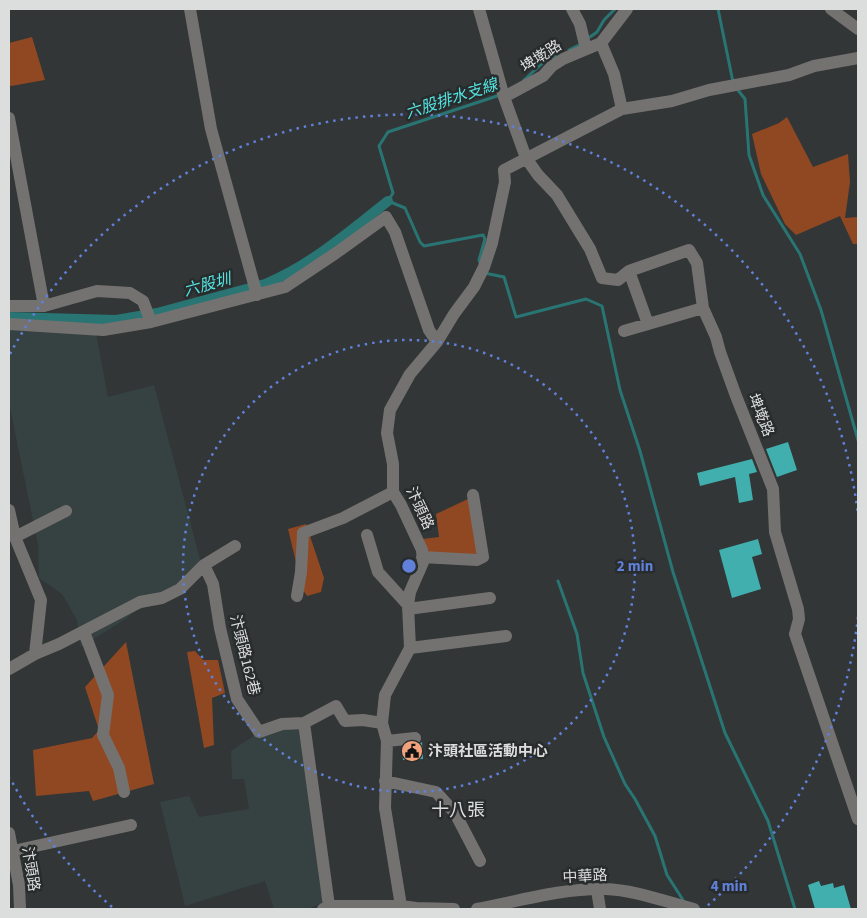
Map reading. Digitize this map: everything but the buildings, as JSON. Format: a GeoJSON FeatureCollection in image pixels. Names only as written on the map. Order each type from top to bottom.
{"type":"FeatureCollection","features":[{"type":"Feature","properties":{"kind":"street"},"geometry":{"type":"LineString","coordinates":[[190,9],[211,129],[255,288]]}},
{"type":"Feature","properties":{"kind":"street"},"geometry":{"type":"LineString","coordinates":[[479,9],[504,97]]}},
{"type":"Feature","properties":{"kind":"street"},"geometry":{"type":"LineString","coordinates":[[572,9],[580,24],[586,49]]}},
{"type":"Feature","properties":{"kind":"street"},"geometry":{"type":"LineString","coordinates":[[622,109],[614,74],[601,44],[627,9]]}},
{"type":"Feature","properties":{"kind":"street"},"geometry":{"type":"LineString","coordinates":[[831,9],[858,28]]}},
{"type":"Feature","properties":{"kind":"street","name":"埤墘路"},"geometry":{"type":"LineString","coordinates":[[601,44],[563,59],[552,66],[543,76],[504,97],[526,158],[538,175],[557,195],[590,249],[602,278],[618,280],[629,271],[689,250],[696,263],[703,308],[716,336],[736,396],[773,489],[775,532],[798,609],[795,634],[858,819]]}},
{"type":"Feature","properties":{"kind":"street"},"geometry":{"type":"LineString","coordinates":[[526,158],[622,109],[672,101],[709,90],[789,75],[822,64],[858,58]]}},
{"type":"Feature","properties":{"kind":"street"},"geometry":{"type":"LineString","coordinates":[[9,118],[44,306]]}},
{"type":"Feature","properties":{"kind":"street","name":"汴頭路"},"geometry":{"type":"LineString","coordinates":[[422,557],[422,550],[393,492],[393,464],[387,434],[390,410],[410,374],[437,342],[454,314],[474,287],[492,243],[504,182],[504,170],[526,158]]}},
{"type":"Feature","properties":{"kind":"street"},"geometry":{"type":"LineString","coordinates":[[9,324],[103,330],[150,320],[255,288],[285,287],[386,217],[395,232],[429,330],[437,342]]}},
{"type":"Feature","properties":{"kind":"street"},"geometry":{"type":"LineString","coordinates":[[629,271],[648,324]]}},
{"type":"Feature","properties":{"kind":"street"},"geometry":{"type":"LineString","coordinates":[[9,306],[44,306],[97,291],[130,293],[143,301],[150,320]]}},
{"type":"Feature","properties":{"kind":"street"},"geometry":{"type":"LineString","coordinates":[[624,331],[703,308]]}},
{"type":"Feature","properties":{"kind":"street"},"geometry":{"type":"LineString","coordinates":[[297,596],[302,572],[303,533],[343,518],[393,492]]}},
{"type":"Feature","properties":{"kind":"street"},"geometry":{"type":"LineString","coordinates":[[400,906],[385,808],[387,740],[382,724],[385,695],[410,648],[408,607],[410,592],[423,562],[422,557],[477,560],[483,557],[473,495]]}},
{"type":"Feature","properties":{"kind":"street"},"geometry":{"type":"LineString","coordinates":[[9,510],[15,537],[41,600],[35,654]]}},
{"type":"Feature","properties":{"kind":"street"},"geometry":{"type":"LineString","coordinates":[[15,537],[66,511]]}},
{"type":"Feature","properties":{"kind":"street"},"geometry":{"type":"LineString","coordinates":[[367,535],[378,572],[408,607]]}},
{"type":"Feature","properties":{"kind":"street"},"geometry":{"type":"LineString","coordinates":[[9,669],[35,654],[60,644],[140,602],[162,598],[180,589],[204,564],[235,546]]}},
{"type":"Feature","properties":{"kind":"street","name":"汴頭路162巷"},"geometry":{"type":"LineString","coordinates":[[204,564],[213,584],[220,628],[237,699],[259,732],[282,724],[304,722],[336,706],[345,721],[363,720],[382,724]]}},
{"type":"Feature","properties":{"kind":"street"},"geometry":{"type":"LineString","coordinates":[[408,607],[490,598]]}},
{"type":"Feature","properties":{"kind":"street"},"geometry":{"type":"LineString","coordinates":[[84,632],[108,694],[103,735],[119,768],[124,792]]}},
{"type":"Feature","properties":{"kind":"street"},"geometry":{"type":"LineString","coordinates":[[410,648],[506,636]]}},
{"type":"Feature","properties":{"kind":"street"},"geometry":{"type":"LineString","coordinates":[[304,722],[326,908],[400,906],[416,909],[454,909]]}},
{"type":"Feature","properties":{"kind":"street"},"geometry":{"type":"LineString","coordinates":[[387,740],[415,738]]}},
{"type":"Feature","properties":{"kind":"street"},"geometry":{"type":"LineString","coordinates":[[385,781],[436,792],[455,813],[480,861]]}},
{"type":"Feature","properties":{"kind":"street"},"geometry":{"type":"LineString","coordinates":[[13,851],[131,825]]}},
{"type":"Feature","properties":{"kind":"street","name":"汴頭路"},"geometry":{"type":"LineString","coordinates":[[9,833],[19,885],[20,909]]}},
{"type":"Feature","properties":{"kind":"street","name":"中華路"},"geometry":{"type":"LineString","coordinates":[[477,909],[564,892],[606,889],[638,894],[694,909]]}},
{"type":"Feature","properties":{"kind":"street"},"geometry":{"type":"LineString","coordinates":[[596,890],[600,909]]}},
{"type":"Feature","properties":{"kind":"shaded area"},"geometry":{"type":"Polygon","coordinates":[[[32,37],[45,80],[11,86],[9,85],[9,43],[32,37]]]}},
{"type":"Feature","properties":{"kind":"shaded area"},"geometry":{"type":"Polygon","coordinates":[[[787,117],[813,167],[848,154],[850,182],[845,218],[858,217],[858,244],[853,244],[840,216],[796,235],[785,224],[761,174],[752,134],[779,123],[787,117]]]}},
{"type":"Feature","properties":{"kind":"shaded area"},"geometry":{"type":"Polygon","coordinates":[[[9,328],[96,333],[108,397],[154,385],[201,563],[173,598],[134,611],[127,618],[81,647],[77,620],[62,594],[39,578],[38,545],[9,403],[9,328]]]}},
{"type":"Feature","properties":{"kind":"shaded area"},"geometry":{"type":"Polygon","coordinates":[[[468,499],[480,549],[471,560],[422,561],[415,540],[439,537],[436,514],[468,499]]]}},
{"type":"Feature","properties":{"kind":"shaded area"},"geometry":{"type":"Polygon","coordinates":[[[306,524],[324,578],[321,592],[307,596],[295,578],[296,562],[288,529],[306,524]]]}},
{"type":"Feature","properties":{"kind":"shaded area"},"geometry":{"type":"Polygon","coordinates":[[[126,642],[154,784],[93,801],[89,791],[36,796],[33,750],[92,738],[99,730],[85,687],[126,642]]]}},
{"type":"Feature","properties":{"kind":"shaded area"},"geometry":{"type":"Polygon","coordinates":[[[195,651],[203,660],[218,660],[225,693],[212,698],[214,745],[204,748],[187,652],[195,651]]]}},
{"type":"Feature","properties":{"kind":"shaded area"},"geometry":{"type":"Polygon","coordinates":[[[298,726],[327,901],[308,909],[274,909],[265,881],[185,906],[160,802],[189,796],[199,817],[249,809],[244,779],[232,779],[231,751],[261,731],[298,726]]]}},
{"type":"Feature","properties":{"kind":"waterway","name":"六股排水支線"},"geometry":{"type":"LineString","coordinates":[[590,37],[597,32],[604,20],[615,9]]}},
{"type":"Feature","properties":{"kind":"waterway"},"geometry":{"type":"LineString","coordinates":[[718,9],[733,82]]}},
{"type":"Feature","properties":{"kind":"waterway","name":"六股排水支線"},"geometry":{"type":"LineString","coordinates":[[569,50],[581,44]]}},
{"type":"Feature","properties":{"kind":"waterway","name":"六股排水支線"},"geometry":{"type":"LineString","coordinates":[[524,80],[547,59],[559,55]]}},
{"type":"Feature","properties":{"kind":"waterway"},"geometry":{"type":"LineString","coordinates":[[737,89],[745,99],[749,155],[763,195],[800,254],[821,310],[858,440]]}},
{"type":"Feature","properties":{"kind":"waterway","name":"六股排水支線"},"geometry":{"type":"LineString","coordinates":[[481,265],[479,260],[485,239],[483,235],[424,246],[420,242],[405,208],[388,201],[393,193],[379,146],[388,132],[500,95]]}},
{"type":"Feature","properties":{"kind":"waterway","name":"六股圳"},"geometry":{"type":"LineString","coordinates":[[9,317],[116,320],[157,313],[265,284],[314,257],[388,201]]}},
{"type":"Feature","properties":{"kind":"waterway"},"geometry":{"type":"LineString","coordinates":[[484,273],[504,277],[516,317],[586,299],[602,306],[620,390],[640,451],[673,572],[725,733],[768,821],[795,909]]}},
{"type":"Feature","properties":{"kind":"waterway"},"geometry":{"type":"LineString","coordinates":[[558,581],[577,634],[583,673],[604,737],[625,784],[655,836],[667,875],[683,900]]}},
{"type":"Feature","properties":{"kind":"place","name":"汴頭社區活動中心"},"geometry":{"type":"Point","coordinates":[412,751]}},
{"type":"Feature","properties":{"kind":"district","name":"十八張"},"geometry":{"type":"Point","coordinates":[458,810]}}]}
